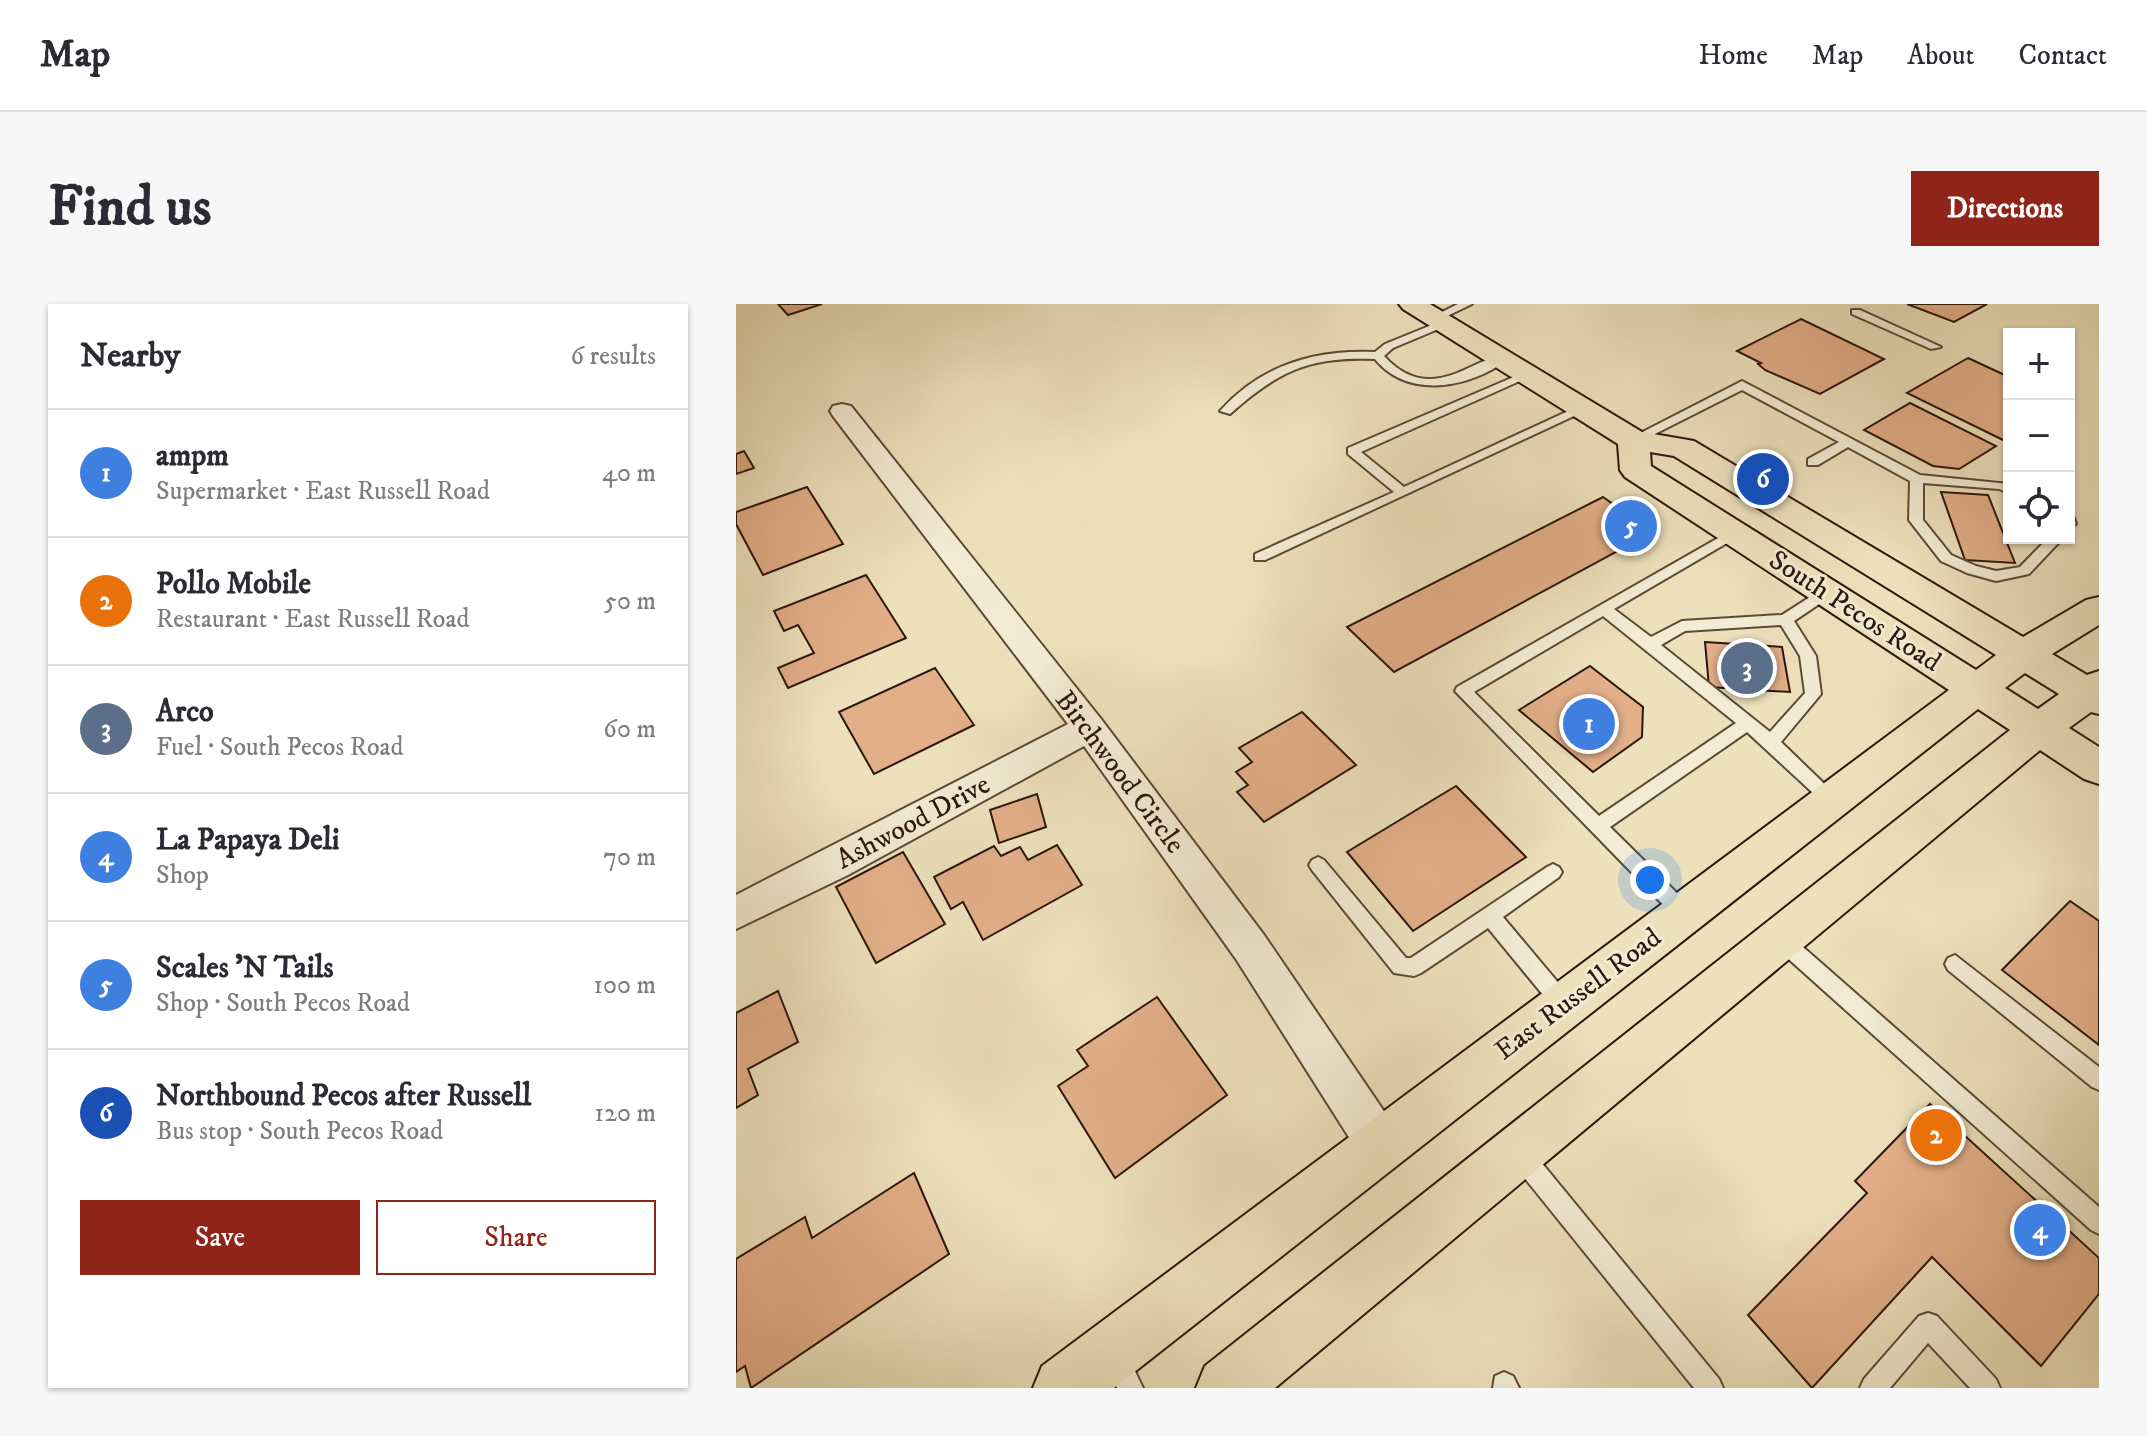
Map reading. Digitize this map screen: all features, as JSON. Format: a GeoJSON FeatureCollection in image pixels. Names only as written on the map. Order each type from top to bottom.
{"type":"FeatureCollection","features":[{"type":"Feature","properties":{"kind":"main road","name":"South Pecos Road"},"geometry":{"type":"LineString","coordinates":[[1430,315],[1633,440],[1683,448],[2023,654],[2095,693]]}},
{"type":"Feature","properties":{"kind":"main road","name":"South Pecos Road"},"geometry":{"type":"LineString","coordinates":[[1633,440],[1636,470],[2099,768]]}},
{"type":"Feature","properties":{"kind":"main road","name":"East Russell Road"},"geometry":{"type":"LineString","coordinates":[[1064,1388],[1121,1370],[1380,1145],[2023,654],[2099,609]]}},
{"type":"Feature","properties":{"kind":"main road"},"geometry":{"type":"LineString","coordinates":[[1227,1388],[2038,729],[2095,693]]}},
{"type":"Feature","properties":{"kind":"street","name":"Birchwood Circle"},"geometry":{"type":"LineString","coordinates":[[842,411],[1089,728],[1250,947],[1380,1145]]}},
{"type":"Feature","properties":{"kind":"street","name":"Ashwood Drive"},"geometry":{"type":"LineString","coordinates":[[736,913],[835,864],[1089,728]]}},
{"type":"Feature","properties":{"kind":"lane"},"geometry":{"type":"LineString","coordinates":[[1226,411],[1256,382],[1294,364],[1323,355],[1378,356],[1430,315],[1467,304]]}},
{"type":"Feature","properties":{"kind":"lane"},"geometry":{"type":"LineString","coordinates":[[1856,312],[1935,347]]}},
{"type":"Feature","properties":{"kind":"lane"},"geometry":{"type":"LineString","coordinates":[[1378,356],[1384,365],[1414,383],[1426,385],[1444,382],[1502,359]]}},
{"type":"Feature","properties":{"kind":"lane"},"geometry":{"type":"LineString","coordinates":[[1403,493],[1352,451],[1527,375]]}},
{"type":"Feature","properties":{"kind":"lane"},"geometry":{"type":"LineString","coordinates":[[1633,440],[1742,385],[1917,479],[2003,486]]}},
{"type":"Feature","properties":{"kind":"lane"},"geometry":{"type":"LineString","coordinates":[[1260,557],[1583,409]]}},
{"type":"Feature","properties":{"kind":"lane"},"geometry":{"type":"LineString","coordinates":[[1813,462],[1848,442]]}},
{"type":"Feature","properties":{"kind":"lane"},"geometry":{"type":"LineString","coordinates":[[1917,479],[1916,520],[1946,558],[1972,570],[1996,576],[2024,571],[2050,544]]}},
{"type":"Feature","properties":{"kind":"lane"},"geometry":{"type":"LineString","coordinates":[[1684,913],[1463,691],[1734,533]]}},
{"type":"Feature","properties":{"kind":"lane"},"geometry":{"type":"LineString","coordinates":[[1650,644],[1682,626],[1785,620],[1826,593]]}},
{"type":"Feature","properties":{"kind":"lane"},"geometry":{"type":"LineString","coordinates":[[1604,609],[1771,742],[1832,800]]}},
{"type":"Feature","properties":{"kind":"lane"},"geometry":{"type":"LineString","coordinates":[[1771,742],[1813,694],[1808,656],[1785,620]]}},
{"type":"Feature","properties":{"kind":"lane"},"geometry":{"type":"LineString","coordinates":[[1598,826],[1747,724]]}},
{"type":"Feature","properties":{"kind":"lane"},"geometry":{"type":"LineString","coordinates":[[1318,865],[1401,967],[1414,967],[1553,872]]}},
{"type":"Feature","properties":{"kind":"lane"},"geometry":{"type":"LineString","coordinates":[[1490,916],[1564,1005]]}},
{"type":"Feature","properties":{"kind":"lane"},"geometry":{"type":"LineString","coordinates":[[1780,939],[2099,1222]]}},
{"type":"Feature","properties":{"kind":"lane"},"geometry":{"type":"LineString","coordinates":[[1955,964],[2099,1080]]}},
{"type":"Feature","properties":{"kind":"lane"},"geometry":{"type":"LineString","coordinates":[[1517,1150],[1710,1388]]}},
{"type":"Feature","properties":{"kind":"lane"},"geometry":{"type":"LineString","coordinates":[[1873,1388],[1928,1325],[1987,1388]]}},
{"type":"Feature","properties":{"kind":"building"},"geometry":{"type":"Polygon","coordinates":[[[778,304],[822,304],[788,315],[778,304]]]}},
{"type":"Feature","properties":{"kind":"building"},"geometry":{"type":"Polygon","coordinates":[[[1907,304],[1987,304],[1954,322],[1907,304]]]}},
{"type":"Feature","properties":{"kind":"building"},"geometry":{"type":"Polygon","coordinates":[[[1801,319],[1884,359],[1820,394],[1765,370],[1758,364],[1761,363],[1737,351],[1801,319]]]}},
{"type":"Feature","properties":{"kind":"building"},"geometry":{"type":"Polygon","coordinates":[[[1968,358],[2003,374],[2003,440],[1907,393],[1968,358]]]}},
{"type":"Feature","properties":{"kind":"building"},"geometry":{"type":"Polygon","coordinates":[[[1910,403],[1996,446],[1959,469],[1933,466],[1864,430],[1910,403]]]}},
{"type":"Feature","properties":{"kind":"building"},"geometry":{"type":"Polygon","coordinates":[[[744,451],[754,468],[736,474],[736,454],[744,451]]]}},
{"type":"Feature","properties":{"kind":"building"},"geometry":{"type":"Polygon","coordinates":[[[807,487],[843,544],[763,575],[736,524],[736,512],[807,487]]]}},
{"type":"Feature","properties":{"kind":"building"},"geometry":{"type":"Polygon","coordinates":[[[1941,492],[1988,495],[2003,533],[2003,544],[2007,544],[2015,563],[1965,560],[1941,492]]]}},
{"type":"Feature","properties":{"kind":"building"},"geometry":{"type":"Polygon","coordinates":[[[1603,497],[1653,532],[1394,672],[1347,627],[1603,497]]]}},
{"type":"Feature","properties":{"kind":"building"},"geometry":{"type":"Polygon","coordinates":[[[866,575],[906,638],[788,688],[778,668],[814,653],[798,625],[784,631],[774,611],[866,575]]]}},
{"type":"Feature","properties":{"kind":"building"},"geometry":{"type":"Polygon","coordinates":[[[1705,642],[1782,647],[1790,692],[1709,687],[1705,642]]]}},
{"type":"Feature","properties":{"kind":"building"},"geometry":{"type":"Polygon","coordinates":[[[1590,666],[1643,707],[1642,737],[1593,772],[1519,710],[1590,666]]]}},
{"type":"Feature","properties":{"kind":"building"},"geometry":{"type":"Polygon","coordinates":[[[935,668],[974,725],[874,774],[839,712],[935,668]]]}},
{"type":"Feature","properties":{"kind":"building"},"geometry":{"type":"Polygon","coordinates":[[[1302,712],[1356,765],[1264,822],[1237,792],[1248,785],[1236,772],[1252,762],[1239,748],[1302,712]]]}},
{"type":"Feature","properties":{"kind":"building"},"geometry":{"type":"Polygon","coordinates":[[[1456,786],[1526,857],[1413,931],[1347,852],[1456,786]]]}},
{"type":"Feature","properties":{"kind":"building"},"geometry":{"type":"Polygon","coordinates":[[[1037,794],[1046,827],[999,843],[990,810],[1037,794]]]}},
{"type":"Feature","properties":{"kind":"building"},"geometry":{"type":"Polygon","coordinates":[[[1057,845],[1082,885],[983,940],[963,902],[951,909],[934,877],[994,846],[1001,856],[1020,847],[1028,860],[1057,845]]]}},
{"type":"Feature","properties":{"kind":"building"},"geometry":{"type":"Polygon","coordinates":[[[903,852],[945,924],[876,963],[836,887],[903,852]]]}},
{"type":"Feature","properties":{"kind":"building"},"geometry":{"type":"Polygon","coordinates":[[[2070,901],[2099,921],[2099,1045],[2002,970],[2070,901]]]}},
{"type":"Feature","properties":{"kind":"building"},"geometry":{"type":"Polygon","coordinates":[[[778,991],[798,1042],[748,1069],[758,1095],[736,1108],[736,1013],[778,991]]]}},
{"type":"Feature","properties":{"kind":"building"},"geometry":{"type":"Polygon","coordinates":[[[1157,997],[1227,1095],[1115,1178],[1058,1086],[1088,1066],[1077,1050],[1157,997]]]}},
{"type":"Feature","properties":{"kind":"building"},"geometry":{"type":"Polygon","coordinates":[[[1930,1104],[2099,1258],[2099,1294],[2041,1366],[1932,1257],[1812,1388],[1748,1315],[1867,1193],[1855,1181],[1930,1104]]]}},
{"type":"Feature","properties":{"kind":"building"},"geometry":{"type":"Polygon","coordinates":[[[914,1173],[949,1254],[751,1388],[745,1366],[736,1372],[736,1259],[805,1217],[812,1238],[914,1173]]]}},
{"type":"Feature","properties":{"kind":"place","name":"Northbound Pecos after Russell"},"geometry":{"type":"Point","coordinates":[1763,479]}},
{"type":"Feature","properties":{"kind":"place","name":"Scales 'N Tails"},"geometry":{"type":"Point","coordinates":[1631,526]}},
{"type":"Feature","properties":{"kind":"place","name":"Arco"},"geometry":{"type":"Point","coordinates":[1747,668]}},
{"type":"Feature","properties":{"kind":"place","name":"ampm"},"geometry":{"type":"Point","coordinates":[1589,724]}},
{"type":"Feature","properties":{"kind":"place","name":"Pollo Mobile"},"geometry":{"type":"Point","coordinates":[1936,1135]}},
{"type":"Feature","properties":{"kind":"place","name":"La Papaya Deli"},"geometry":{"type":"Point","coordinates":[2040,1230]}}]}
